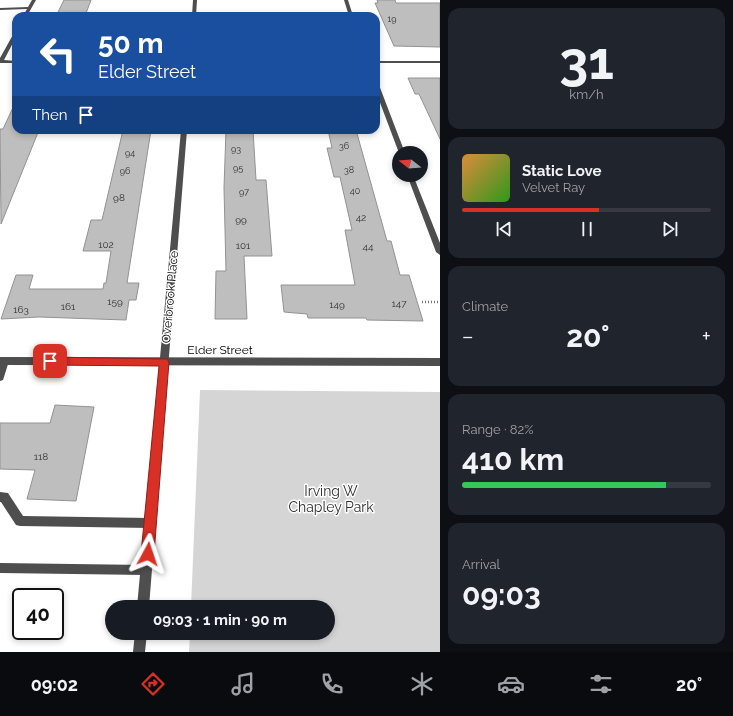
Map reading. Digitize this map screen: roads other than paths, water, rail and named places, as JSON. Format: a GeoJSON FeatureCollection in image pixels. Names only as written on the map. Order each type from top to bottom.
{"type":"FeatureCollection","features":[{"type":"Feature","properties":{"kind":"street"},"geometry":{"type":"LineString","coordinates":[[27,12],[34,0]]}},
{"type":"Feature","properties":{"kind":"street"},"geometry":{"type":"LineString","coordinates":[[194,12],[195,0]]}},
{"type":"Feature","properties":{"kind":"street"},"geometry":{"type":"LineString","coordinates":[[346,0],[350,12]]}},
{"type":"Feature","properties":{"kind":"street"},"geometry":{"type":"LineString","coordinates":[[0,9],[29,8]]}},
{"type":"Feature","properties":{"kind":"street"},"geometry":{"type":"LineString","coordinates":[[12,40],[0,62],[12,62]]}},
{"type":"Feature","properties":{"kind":"street"},"geometry":{"type":"LineString","coordinates":[[380,62],[440,62]]}},
{"type":"Feature","properties":{"kind":"street"},"geometry":{"type":"LineString","coordinates":[[380,95],[399,146]]}},
{"type":"Feature","properties":{"kind":"street","name":"Overbrook Place"},"geometry":{"type":"LineString","coordinates":[[144,600],[184,134]]}},
{"type":"Feature","properties":{"kind":"street"},"geometry":{"type":"LineString","coordinates":[[413,182],[440,252]]}},
{"type":"Feature","properties":{"kind":"street"},"geometry":{"type":"LineString","coordinates":[[0,377],[3,361]]}},
{"type":"Feature","properties":{"kind":"street","name":"Elder Street"},"geometry":{"type":"LineString","coordinates":[[3,361],[440,362]]}},
{"type":"Feature","properties":{"kind":"street"},"geometry":{"type":"LineString","coordinates":[[0,497],[4,497],[20,521],[150,523]]}},
{"type":"Feature","properties":{"kind":"street"},"geometry":{"type":"LineString","coordinates":[[0,568],[146,570]]}},
{"type":"Feature","properties":{"kind":"street"},"geometry":{"type":"LineString","coordinates":[[139,652],[140,640]]}},
{"type":"Feature","properties":{"kind":"park label","name":"Irving W Chapley Park"},"geometry":{"type":"Point","coordinates":[331,500]}}]}
